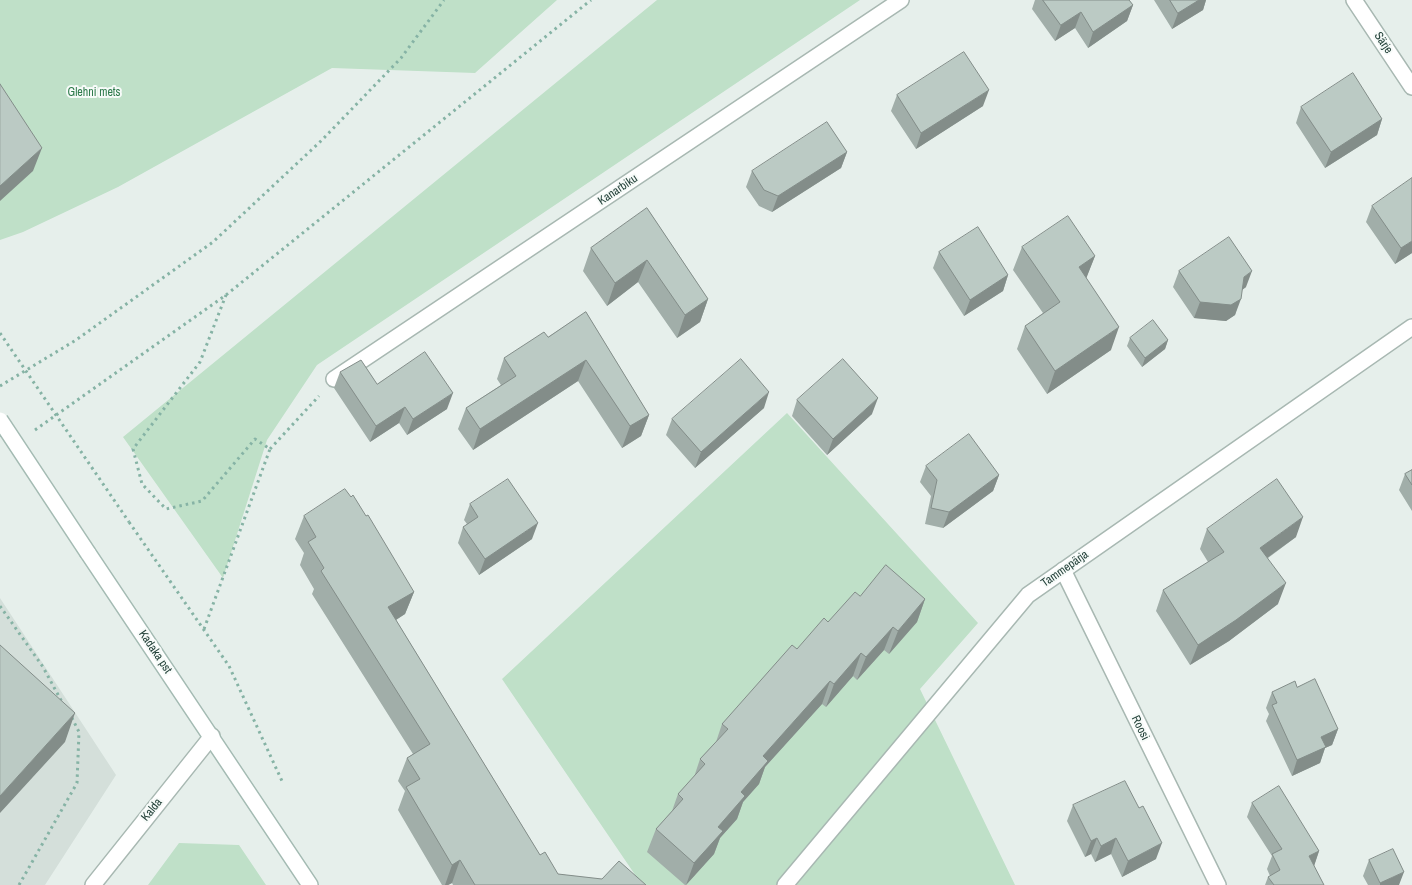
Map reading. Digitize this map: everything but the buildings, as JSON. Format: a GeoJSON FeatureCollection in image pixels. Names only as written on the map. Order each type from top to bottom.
{"type":"FeatureCollection","features":[{"type":"Feature","properties":{"kind":"street","name":"Kanarbiku"},"geometry":{"type":"LineString","coordinates":[[334,379],[901,0]]}},
{"type":"Feature","properties":{"kind":"street","name":"Särje"},"geometry":{"type":"LineString","coordinates":[[1354,0],[1412,86]]}},
{"type":"Feature","properties":{"kind":"street","name":"Tammepärja"},"geometry":{"type":"LineString","coordinates":[[785,885],[1028,595],[1412,327]]}},
{"type":"Feature","properties":{"kind":"street","name":"Kadaka pst"},"geometry":{"type":"LineString","coordinates":[[0,420],[310,885]]}},
{"type":"Feature","properties":{"kind":"street","name":"Roosi"},"geometry":{"type":"LineString","coordinates":[[1063,570],[1218,885]]}},
{"type":"Feature","properties":{"kind":"street","name":"Kalda"},"geometry":{"type":"LineString","coordinates":[[93,885],[212,736]]}},
{"type":"Feature","properties":{"kind":"path"},"geometry":{"type":"LineString","coordinates":[[0,386],[76,340],[213,242],[342,120],[400,58],[444,0]]}},
{"type":"Feature","properties":{"kind":"path"},"geometry":{"type":"LineString","coordinates":[[30,434],[226,295],[591,0]]}},
{"type":"Feature","properties":{"kind":"path"},"geometry":{"type":"LineString","coordinates":[[226,295],[200,362],[133,448],[142,484],[166,508],[202,501],[255,439],[270,449]]}},
{"type":"Feature","properties":{"kind":"path"},"geometry":{"type":"LineString","coordinates":[[0,333],[229,666],[282,781]]}},
{"type":"Feature","properties":{"kind":"path"},"geometry":{"type":"LineString","coordinates":[[204,629],[270,449],[334,379]]}},
{"type":"Feature","properties":{"kind":"path"},"geometry":{"type":"LineString","coordinates":[[0,606],[42,667],[66,708]]}},
{"type":"Feature","properties":{"kind":"path"},"geometry":{"type":"LineString","coordinates":[[19,885],[77,783],[79,732],[70,716]]}},
{"type":"Feature","properties":{"kind":"shaded area"},"geometry":{"type":"Polygon","coordinates":[[[0,598],[116,775],[45,885],[0,885],[0,598]]]}},
{"type":"Feature","properties":{"kind":"green space","name":"Glehni mets"},"geometry":{"type":"Polygon","coordinates":[[[0,0],[557,0],[475,73],[332,68],[118,187],[23,232],[0,240],[0,0]]]}},
{"type":"Feature","properties":{"kind":"green space"},"geometry":{"type":"Polygon","coordinates":[[[657,0],[860,0],[317,365],[267,440],[223,578],[123,437],[657,0]]]}},
{"type":"Feature","properties":{"kind":"green space"},"geometry":{"type":"Polygon","coordinates":[[[787,413],[978,623],[920,689],[1015,885],[642,885],[502,679],[787,413]]]}},
{"type":"Feature","properties":{"kind":"green space"},"geometry":{"type":"Polygon","coordinates":[[[179,843],[239,845],[266,885],[148,885],[179,843]]]}}]}
